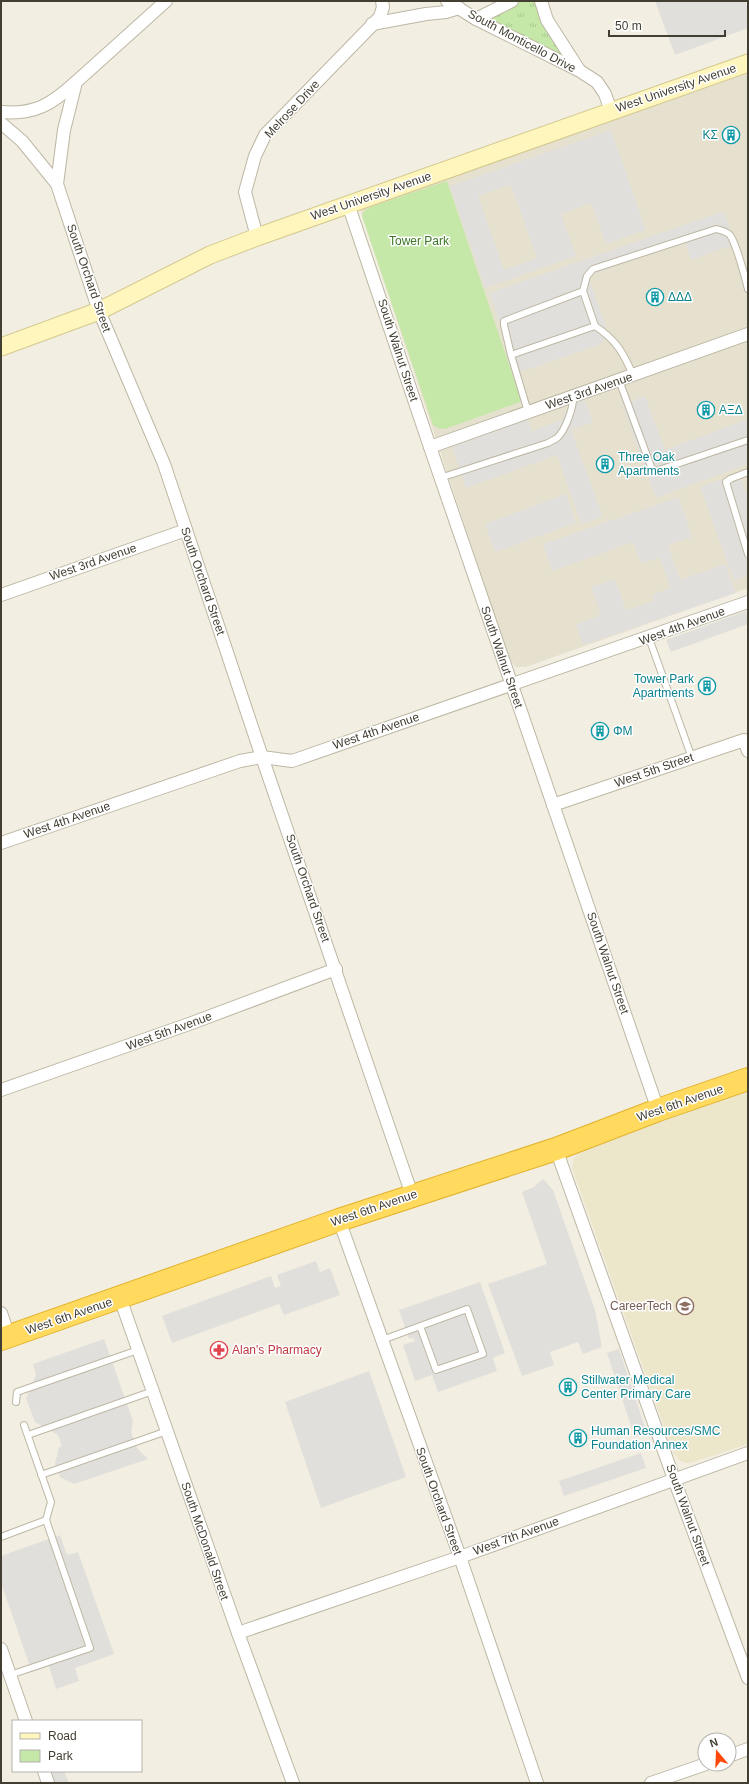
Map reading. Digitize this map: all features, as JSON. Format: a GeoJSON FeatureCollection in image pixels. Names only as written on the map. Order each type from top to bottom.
{"type":"FeatureCollection","features":[{"type":"Feature","properties":{"kind":"highway","name":"West 6th Avenue"},"geometry":{"type":"LineString","coordinates":[[5,1338],[339,1220],[556,1149],[658,1110],[748,1079]]}},
{"type":"Feature","properties":{"kind":"street"},"geometry":{"type":"LineString","coordinates":[[1,112],[18,113],[40,108],[62,94],[166,1]]}},
{"type":"Feature","properties":{"kind":"street","name":"Melrose Drive"},"geometry":{"type":"LineString","coordinates":[[256,237],[245,192],[255,156],[265,135],[380,17],[383,7],[382,1]]}},
{"type":"Feature","properties":{"kind":"street","name":"South Monticello Drive"},"geometry":{"type":"LineString","coordinates":[[447,1],[476,19],[597,82],[605,94],[611,111]]}},
{"type":"Feature","properties":{"kind":"street"},"geometry":{"type":"LineString","coordinates":[[476,19],[512,1]]}},
{"type":"Feature","properties":{"kind":"street"},"geometry":{"type":"LineString","coordinates":[[541,1],[547,20],[580,72]]}},
{"type":"Feature","properties":{"kind":"street"},"geometry":{"type":"LineString","coordinates":[[372,24],[426,14],[446,12],[459,8]]}},
{"type":"Feature","properties":{"kind":"street","name":"West University Avenue"},"geometry":{"type":"LineString","coordinates":[[1,347],[99,311],[210,255],[256,237],[748,63]]}},
{"type":"Feature","properties":{"kind":"street","name":"South Orchard Street"},"geometry":{"type":"LineString","coordinates":[[76,82],[64,130],[57,184],[99,311],[164,464],[262,758],[336,969],[412,1195]]}},
{"type":"Feature","properties":{"kind":"street"},"geometry":{"type":"LineString","coordinates":[[1,123],[22,141],[57,184]]}},
{"type":"Feature","properties":{"kind":"street","name":"South Walnut Street"},"geometry":{"type":"LineString","coordinates":[[348,204],[440,478],[658,1110]]}},
{"type":"Feature","properties":{"kind":"street","name":"West 3rd Avenue"},"geometry":{"type":"LineString","coordinates":[[430,447],[748,334]]}},
{"type":"Feature","properties":{"kind":"street","name":"West 3rd Avenue"},"geometry":{"type":"LineString","coordinates":[[1,595],[186,530]]}},
{"type":"Feature","properties":{"kind":"street","name":"West 4th Avenue"},"geometry":{"type":"LineString","coordinates":[[1,843],[240,761],[262,758],[292,761],[511,684],[649,638],[748,602]]}},
{"type":"Feature","properties":{"kind":"street","name":"West 5th Street"},"geometry":{"type":"LineString","coordinates":[[553,805],[744,740],[748,751]]}},
{"type":"Feature","properties":{"kind":"street","name":"West 5th Avenue"},"geometry":{"type":"LineString","coordinates":[[1,1090],[189,1024],[336,969]]}},
{"type":"Feature","properties":{"kind":"street","name":"South Walnut Street"},"geometry":{"type":"LineString","coordinates":[[556,1149],[674,1479],[744,1656],[748,1678]]}},
{"type":"Feature","properties":{"kind":"street","name":"South Orchard Street"},"geometry":{"type":"LineString","coordinates":[[339,1220],[460,1557],[537,1783]]}},
{"type":"Feature","properties":{"kind":"street","name":"South McDonald Street"},"geometry":{"type":"LineString","coordinates":[[120,1298],[238,1633],[293,1783]]}},
{"type":"Feature","properties":{"kind":"street"},"geometry":{"type":"LineString","coordinates":[[1,1313],[5,1338]]}},
{"type":"Feature","properties":{"kind":"street","name":"West 7th Avenue"},"geometry":{"type":"LineString","coordinates":[[238,1633],[460,1557],[748,1453]]}},
{"type":"Feature","properties":{"kind":"street"},"geometry":{"type":"LineString","coordinates":[[1,1649],[26,1720]]}},
{"type":"Feature","properties":{"kind":"street"},"geometry":{"type":"LineString","coordinates":[[737,1753],[748,1749]]}},
{"type":"Feature","properties":{"kind":"street"},"geometry":{"type":"LineString","coordinates":[[651,1783],[697,1767]]}},
{"type":"Feature","properties":{"kind":"street"},"geometry":{"type":"LineString","coordinates":[[44,1772],[48,1783]]}},
{"type":"Feature","properties":{"kind":"lane"},"geometry":{"type":"LineString","coordinates":[[633,375],[616,342],[595,326],[583,291],[587,276],[593,269],[716,229],[724,231],[730,235],[743,268],[748,289]]}},
{"type":"Feature","properties":{"kind":"lane"},"geometry":{"type":"LineString","coordinates":[[528,412],[511,355],[504,321],[583,291]]}},
{"type":"Feature","properties":{"kind":"lane"},"geometry":{"type":"LineString","coordinates":[[511,355],[595,326]]}},
{"type":"Feature","properties":{"kind":"lane"},"geometry":{"type":"LineString","coordinates":[[619,380],[653,472],[748,440]]}},
{"type":"Feature","properties":{"kind":"lane"},"geometry":{"type":"LineString","coordinates":[[440,478],[548,442],[558,437],[574,404],[573,396]]}},
{"type":"Feature","properties":{"kind":"lane"},"geometry":{"type":"LineString","coordinates":[[748,472],[726,482],[748,554]]}},
{"type":"Feature","properties":{"kind":"lane"},"geometry":{"type":"LineString","coordinates":[[649,638],[692,758]]}},
{"type":"Feature","properties":{"kind":"lane"},"geometry":{"type":"LineString","coordinates":[[382,1340],[420,1326],[467,1309],[483,1354],[436,1370],[420,1326]]}},
{"type":"Feature","properties":{"kind":"lane"},"geometry":{"type":"LineString","coordinates":[[16,1402],[17,1392],[138,1350]]}},
{"type":"Feature","properties":{"kind":"lane"},"geometry":{"type":"LineString","coordinates":[[28,1435],[153,1391]]}},
{"type":"Feature","properties":{"kind":"lane"},"geometry":{"type":"LineString","coordinates":[[10,1675],[90,1648],[46,1520],[51,1502],[24,1425]]}},
{"type":"Feature","properties":{"kind":"lane"},"geometry":{"type":"LineString","coordinates":[[41,1475],[166,1431]]}},
{"type":"Feature","properties":{"kind":"lane"},"geometry":{"type":"LineString","coordinates":[[1,1537],[46,1520]]}},
{"type":"Feature","properties":{"kind":"shaded area"},"geometry":{"type":"Polygon","coordinates":[[[655,1],[745,1],[748,8],[748,28],[675,55],[655,1]]]}},
{"type":"Feature","properties":{"kind":"shaded area"},"geometry":{"type":"Polygon","coordinates":[[[748,72],[748,588],[526,667],[516,667],[509,659],[360,209],[748,72]]]}},
{"type":"Feature","properties":{"kind":"shaded area"},"geometry":{"type":"Polygon","coordinates":[[[611,130],[646,230],[606,244],[591,203],[561,214],[576,256],[485,288],[450,186],[611,130]],[[507,174],[510,185],[478,196],[504,270],[537,258],[507,174]]]}},
{"type":"Feature","properties":{"kind":"shaded area"},"geometry":{"type":"Polygon","coordinates":[[[724,211],[735,244],[691,260],[685,242],[588,276],[607,330],[602,344],[517,373],[489,293],[724,211]]]}},
{"type":"Feature","properties":{"kind":"shaded area"},"geometry":{"type":"Polygon","coordinates":[[[645,396],[665,450],[748,419],[748,464],[656,498],[622,405],[645,396]]]}},
{"type":"Feature","properties":{"kind":"shaded area"},"geometry":{"type":"Polygon","coordinates":[[[584,398],[593,422],[571,430],[603,517],[581,524],[557,455],[466,488],[452,447],[528,419],[532,431],[562,420],[569,404],[584,398]]]}},
{"type":"Feature","properties":{"kind":"shaded area"},"geometry":{"type":"Polygon","coordinates":[[[739,473],[748,498],[748,576],[734,581],[700,487],[739,473]]]}},
{"type":"Feature","properties":{"kind":"shaded area"},"geometry":{"type":"Polygon","coordinates":[[[566,494],[576,523],[495,552],[485,524],[566,494]]]}},
{"type":"Feature","properties":{"kind":"shaded area"},"geometry":{"type":"Polygon","coordinates":[[[679,497],[692,537],[668,545],[680,580],[725,564],[736,593],[583,645],[576,624],[601,615],[591,587],[615,579],[626,610],[654,601],[652,595],[670,588],[660,557],[641,564],[633,542],[552,571],[543,544],[679,497]]]}},
{"type":"Feature","properties":{"kind":"shaded area"},"geometry":{"type":"Polygon","coordinates":[[[746,611],[748,624],[671,652],[666,640],[746,611]]]}},
{"type":"Feature","properties":{"kind":"shaded area","name":"CareerTech"},"geometry":{"type":"Polygon","coordinates":[[[748,1089],[748,1444],[691,1463],[685,1463],[679,1460],[673,1452],[572,1168],[574,1158],[579,1153],[748,1089]]]}},
{"type":"Feature","properties":{"kind":"shaded area"},"geometry":{"type":"Polygon","coordinates":[[[543,1179],[553,1190],[595,1310],[602,1347],[583,1354],[578,1342],[550,1352],[554,1365],[522,1376],[488,1284],[547,1264],[522,1192],[534,1187],[543,1179]]]}},
{"type":"Feature","properties":{"kind":"shaded area"},"geometry":{"type":"Polygon","coordinates":[[[316,1261],[320,1272],[330,1268],[340,1295],[284,1315],[279,1304],[172,1343],[162,1316],[271,1276],[275,1288],[281,1286],[277,1275],[316,1261]]]}},
{"type":"Feature","properties":{"kind":"shaded area"},"geometry":{"type":"Polygon","coordinates":[[[480,1282],[505,1353],[493,1358],[497,1371],[438,1392],[432,1375],[415,1381],[403,1345],[415,1341],[413,1338],[409,1339],[399,1310],[480,1282]]]}},
{"type":"Feature","properties":{"kind":"shaded area"},"geometry":{"type":"Polygon","coordinates":[[[104,1339],[133,1421],[131,1432],[137,1448],[148,1459],[74,1484],[60,1477],[55,1464],[59,1447],[62,1446],[58,1435],[35,1422],[26,1398],[36,1375],[33,1364],[104,1339]]]}},
{"type":"Feature","properties":{"kind":"shaded area"},"geometry":{"type":"Polygon","coordinates":[[[619,1349],[646,1430],[635,1438],[607,1353],[619,1349]]]}},
{"type":"Feature","properties":{"kind":"shaded area"},"geometry":{"type":"Polygon","coordinates":[[[369,1371],[406,1477],[321,1508],[285,1402],[369,1371]]]}},
{"type":"Feature","properties":{"kind":"shaded area"},"geometry":{"type":"Polygon","coordinates":[[[641,1453],[646,1468],[564,1496],[559,1481],[641,1453]]]}},
{"type":"Feature","properties":{"kind":"shaded area"},"geometry":{"type":"Polygon","coordinates":[[[60,1535],[67,1555],[78,1552],[114,1654],[75,1668],[79,1681],[56,1689],[49,1666],[32,1672],[1,1583],[1,1556],[60,1535]]]}},
{"type":"Feature","properties":{"kind":"shaded area"},"geometry":{"type":"Polygon","coordinates":[[[51,1772],[64,1772],[69,1783],[55,1783],[51,1772]]]}},
{"type":"Feature","properties":{"kind":"green space"},"geometry":{"type":"Polygon","coordinates":[[[512,1],[541,1],[580,71],[476,19],[512,1]]]}},
{"type":"Feature","properties":{"kind":"green space","name":"Tower Park"},"geometry":{"type":"Polygon","coordinates":[[[447,181],[520,397],[520,402],[445,429],[438,428],[433,425],[362,216],[364,211],[373,206],[447,181]]]}},
{"type":"Feature","properties":{"kind":"place","name":"KΣ"},"geometry":{"type":"Point","coordinates":[731,135]}},
{"type":"Feature","properties":{"kind":"place","name":"ΔΔΔ"},"geometry":{"type":"Point","coordinates":[655,297]}},
{"type":"Feature","properties":{"kind":"place","name":"ΑΞΔ"},"geometry":{"type":"Point","coordinates":[706,410]}},
{"type":"Feature","properties":{"kind":"place","name":"Three Oak Apartments"},"geometry":{"type":"Point","coordinates":[605,464]}},
{"type":"Feature","properties":{"kind":"place","name":"Tower Park Apartments"},"geometry":{"type":"Point","coordinates":[707,686]}},
{"type":"Feature","properties":{"kind":"place","name":"ΦΜ"},"geometry":{"type":"Point","coordinates":[600,731]}},
{"type":"Feature","properties":{"kind":"place","name":"CareerTech"},"geometry":{"type":"Point","coordinates":[685,1306]}},
{"type":"Feature","properties":{"kind":"place","name":"Alan's Pharmacy"},"geometry":{"type":"Point","coordinates":[219,1350]}},
{"type":"Feature","properties":{"kind":"place","name":"Stillwater Medical Center Primary Care"},"geometry":{"type":"Point","coordinates":[568,1387]}},
{"type":"Feature","properties":{"kind":"place","name":"Human Resources/SMC Foundation Annex"},"geometry":{"type":"Point","coordinates":[578,1438]}}]}
